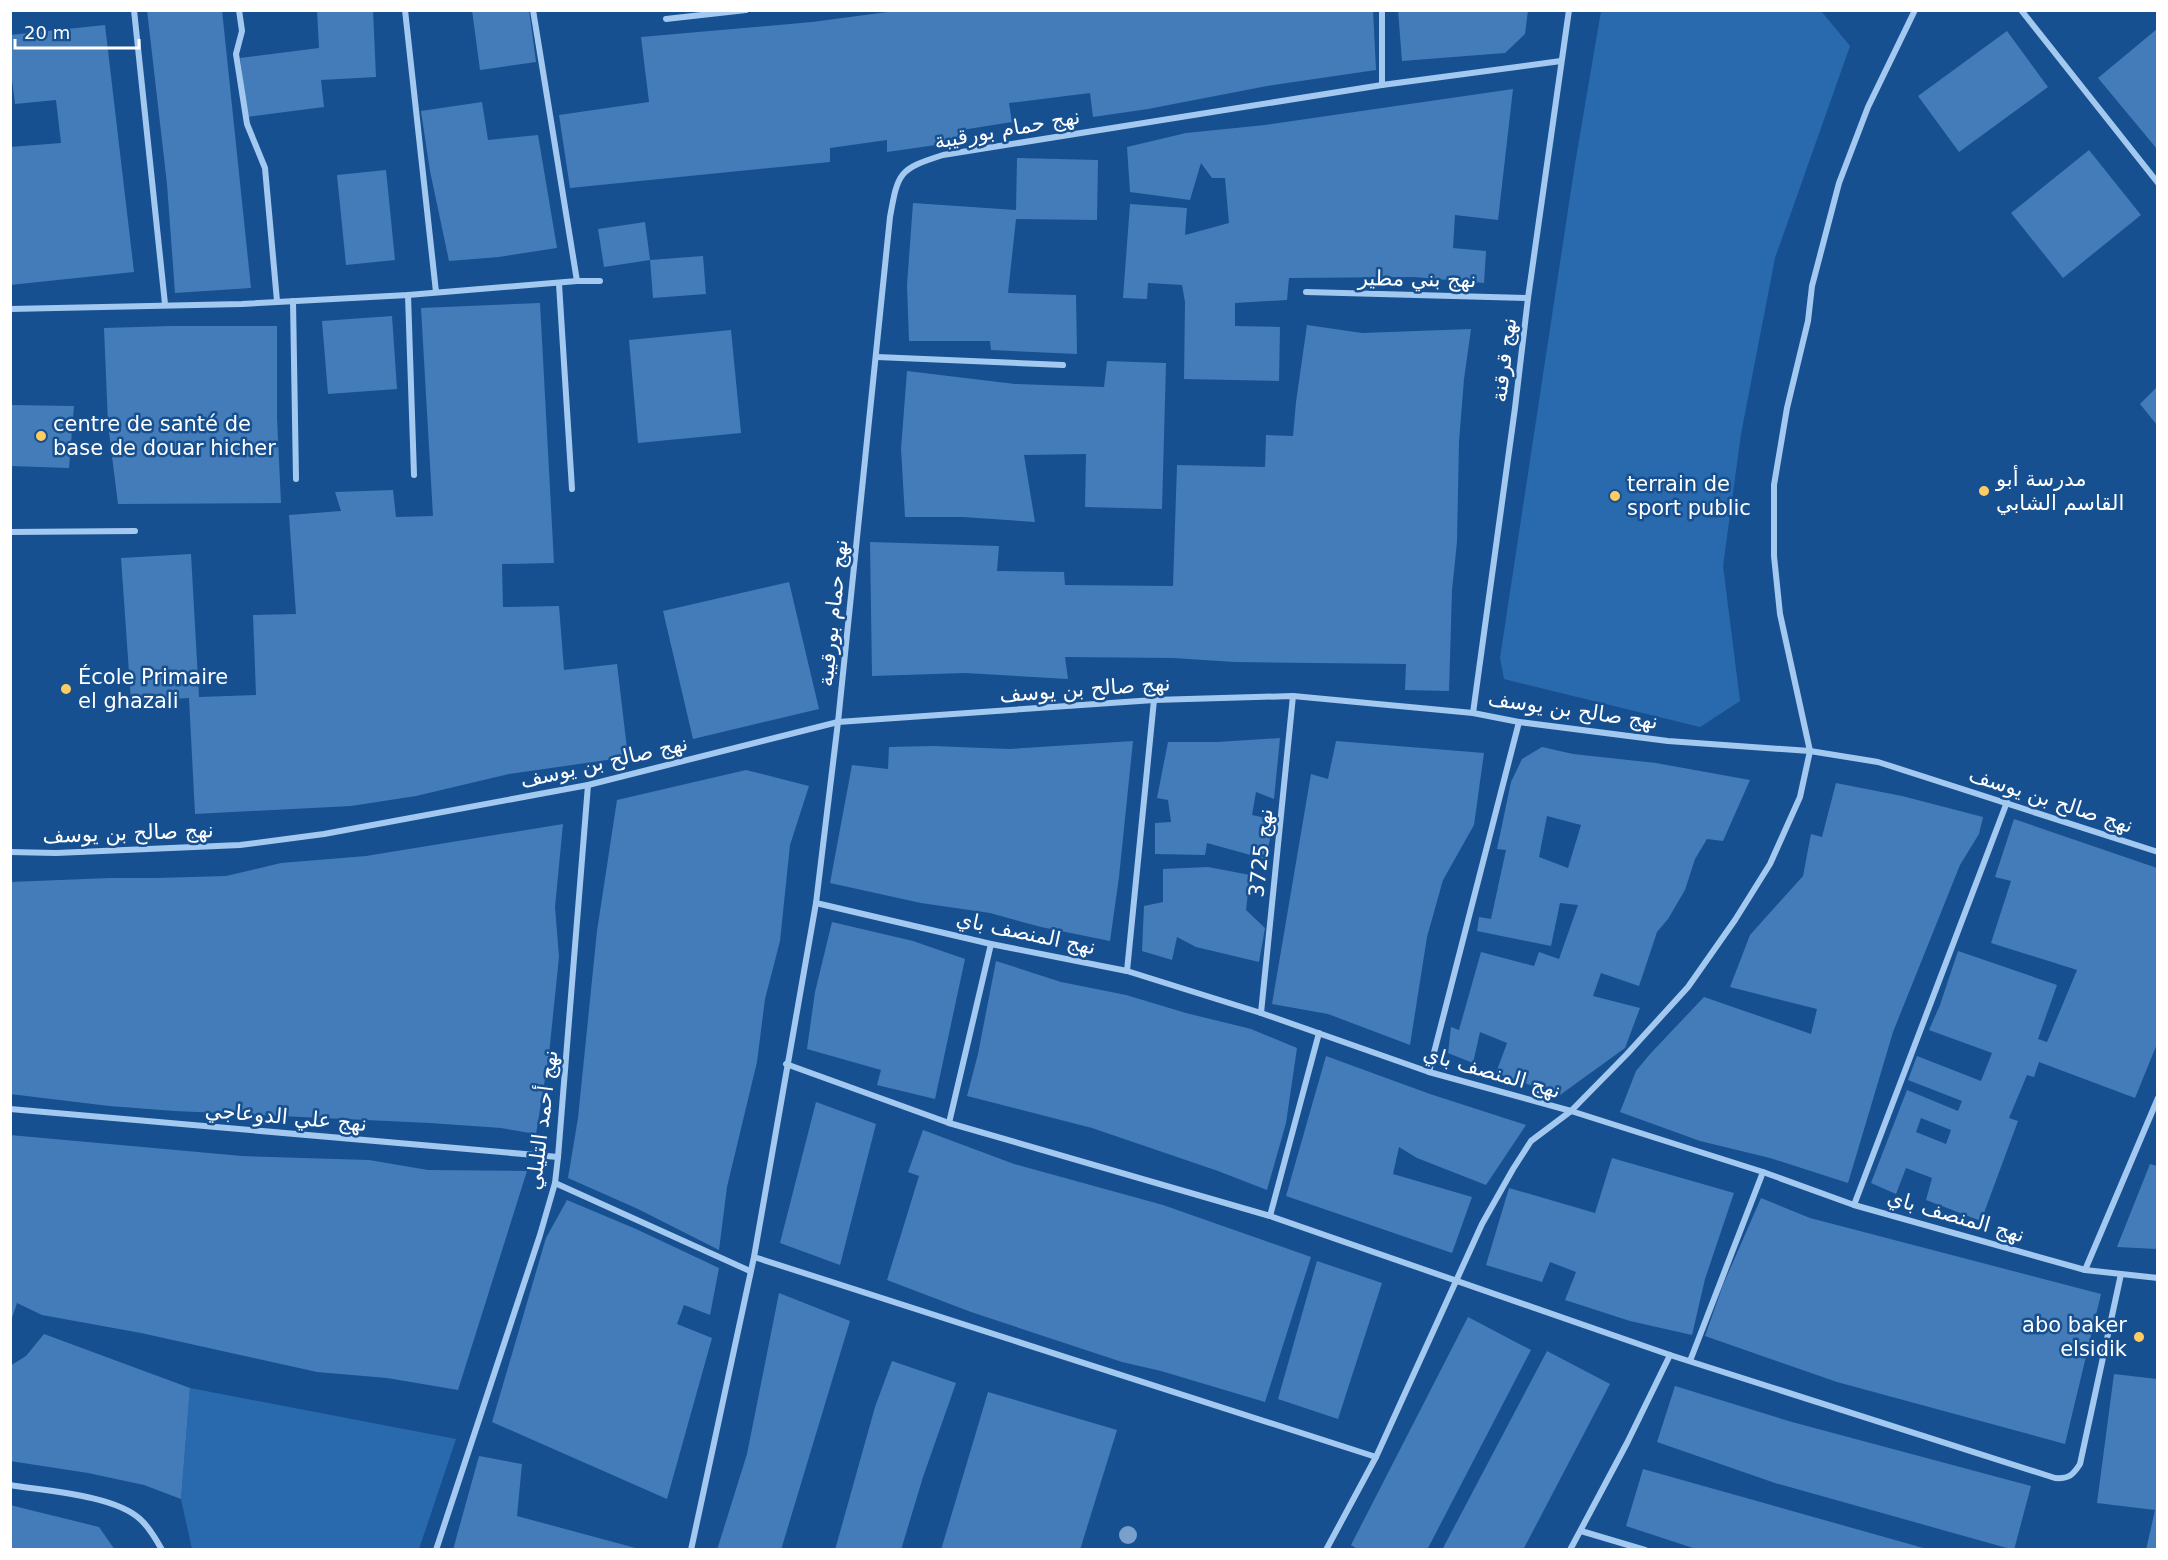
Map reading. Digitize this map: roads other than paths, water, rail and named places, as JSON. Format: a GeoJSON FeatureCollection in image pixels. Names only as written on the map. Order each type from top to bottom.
{"type":"FeatureCollection","features":[{"type":"Feature","properties":{"kind":"street"},"geometry":{"type":"LineString","coordinates":[[134,10],[165,304]]}},
{"type":"Feature","properties":{"kind":"street"},"geometry":{"type":"LineString","coordinates":[[239,10],[242,31],[236,54],[247,124],[265,168],[277,301]]}},
{"type":"Feature","properties":{"kind":"street"},"geometry":{"type":"LineString","coordinates":[[405,10],[436,292]]}},
{"type":"Feature","properties":{"kind":"street"},"geometry":{"type":"LineString","coordinates":[[533,10],[577,281]]}},
{"type":"Feature","properties":{"kind":"street"},"geometry":{"type":"LineString","coordinates":[[666,19],[746,10]]}},
{"type":"Feature","properties":{"kind":"street"},"geometry":{"type":"LineString","coordinates":[[1382,10],[1382,85]]}},
{"type":"Feature","properties":{"kind":"street","name":"نهج قرقنة"},"geometry":{"type":"LineString","coordinates":[[1473,712],[1569,10]]}},
{"type":"Feature","properties":{"kind":"street"},"geometry":{"type":"LineString","coordinates":[[1326,1550],[1376,1457],[1487,1215],[1531,1141],[1571,1111],[1688,987],[1735,920],[1770,864],[1800,797],[1810,751],[1780,614],[1774,556],[1774,485],[1787,408],[1808,321],[1812,286],[1839,183],[1868,107],[1915,10]]}},
{"type":"Feature","properties":{"kind":"street"},"geometry":{"type":"LineString","coordinates":[[2021,10],[2157,183]]}},
{"type":"Feature","properties":{"kind":"street","name":"نهج حمام بورقيبة"},"geometry":{"type":"LineString","coordinates":[[691,1550],[754,1257],[816,903],[838,722],[890,217],[896,184],[904,171],[919,163],[955,153],[1382,85],[1561,61]]}},
{"type":"Feature","properties":{"kind":"street"},"geometry":{"type":"LineString","coordinates":[[10,309],[242,304],[600,281]]}},
{"type":"Feature","properties":{"kind":"street"},"geometry":{"type":"LineString","coordinates":[[559,284],[572,489]]}},
{"type":"Feature","properties":{"kind":"street","name":"نهج بني مطير"},"geometry":{"type":"LineString","coordinates":[[1306,292],[1528,298]]}},
{"type":"Feature","properties":{"kind":"street"},"geometry":{"type":"LineString","coordinates":[[408,295],[414,475]]}},
{"type":"Feature","properties":{"kind":"street"},"geometry":{"type":"LineString","coordinates":[[293,301],[296,479]]}},
{"type":"Feature","properties":{"kind":"street"},"geometry":{"type":"LineString","coordinates":[[877,357],[1063,365]]}},
{"type":"Feature","properties":{"kind":"street"},"geometry":{"type":"LineString","coordinates":[[10,532],[135,531]]}},
{"type":"Feature","properties":{"kind":"street","name":"نهج صالح بن يوسف"},"geometry":{"type":"LineString","coordinates":[[10,852],[56,853],[240,845],[355,829],[588,785],[838,722],[1154,700],[1293,696],[1473,712],[1519,722],[1668,741],[1810,751],[1878,762],[2157,852]]}},
{"type":"Feature","properties":{"kind":"street","name":"نهج 3725"},"geometry":{"type":"LineString","coordinates":[[1262,1013],[1293,696]]}},
{"type":"Feature","properties":{"kind":"street"},"geometry":{"type":"LineString","coordinates":[[1127,971],[1154,700]]}},
{"type":"Feature","properties":{"kind":"street"},"geometry":{"type":"LineString","coordinates":[[1429,1072],[1519,722]]}},
{"type":"Feature","properties":{"kind":"street","name":"نهج أحمد التليلي"},"geometry":{"type":"LineString","coordinates":[[436,1550],[555,1183],[588,785]]}},
{"type":"Feature","properties":{"kind":"street"},"geometry":{"type":"LineString","coordinates":[[1854,1204],[2007,802]]}},
{"type":"Feature","properties":{"kind":"street","name":"نهج المنصف باي"},"geometry":{"type":"LineString","coordinates":[[816,903],[991,944],[1127,971],[1262,1013],[1429,1072],[1571,1111],[1763,1172],[1854,1204],[2085,1269],[2157,1278]]}},
{"type":"Feature","properties":{"kind":"street"},"geometry":{"type":"LineString","coordinates":[[949,1122],[991,944]]}},
{"type":"Feature","properties":{"kind":"street"},"geometry":{"type":"LineString","coordinates":[[1270,1216],[1318,1033]]}},
{"type":"Feature","properties":{"kind":"street"},"geometry":{"type":"LineString","coordinates":[[786,1064],[949,1122],[1270,1216],[1670,1355],[2041,1475],[2066,1478],[2073,1475],[2079,1464],[2121,1274]]}},
{"type":"Feature","properties":{"kind":"street"},"geometry":{"type":"LineString","coordinates":[[2085,1269],[2157,1098]]}},
{"type":"Feature","properties":{"kind":"street","name":"نهج علي الدوعاجي"},"geometry":{"type":"LineString","coordinates":[[10,1109],[558,1157]]}},
{"type":"Feature","properties":{"kind":"street"},"geometry":{"type":"LineString","coordinates":[[1690,1361],[1763,1172]]}},
{"type":"Feature","properties":{"kind":"street"},"geometry":{"type":"LineString","coordinates":[[555,1183],[750,1271]]}},
{"type":"Feature","properties":{"kind":"street"},"geometry":{"type":"LineString","coordinates":[[754,1257],[1376,1457]]}},
{"type":"Feature","properties":{"kind":"street"},"geometry":{"type":"LineString","coordinates":[[1570,1550],[1627,1443],[1670,1355]]}},
{"type":"Feature","properties":{"kind":"street"},"geometry":{"type":"LineString","coordinates":[[10,1485],[98,1500],[121,1507],[140,1518],[162,1550]]}},
{"type":"Feature","properties":{"kind":"street"},"geometry":{"type":"LineString","coordinates":[[1581,1531],[1645,1550]]}},
{"type":"Feature","properties":{"kind":"place","name":"centre de santé de base de douar hicher"},"geometry":{"type":"Point","coordinates":[41,436]}},
{"type":"Feature","properties":{"kind":"place","name":"مدرسة أبو القاسم الشابي"},"geometry":{"type":"Point","coordinates":[1984,491]}},
{"type":"Feature","properties":{"kind":"place","name":"terrain de sport public"},"geometry":{"type":"Point","coordinates":[1615,496]}},
{"type":"Feature","properties":{"kind":"place","name":"École Primaire el ghazali"},"geometry":{"type":"Point","coordinates":[66,689]}},
{"type":"Feature","properties":{"kind":"place","name":"abo baker elsidik"},"geometry":{"type":"Point","coordinates":[2139,1337]}}]}
